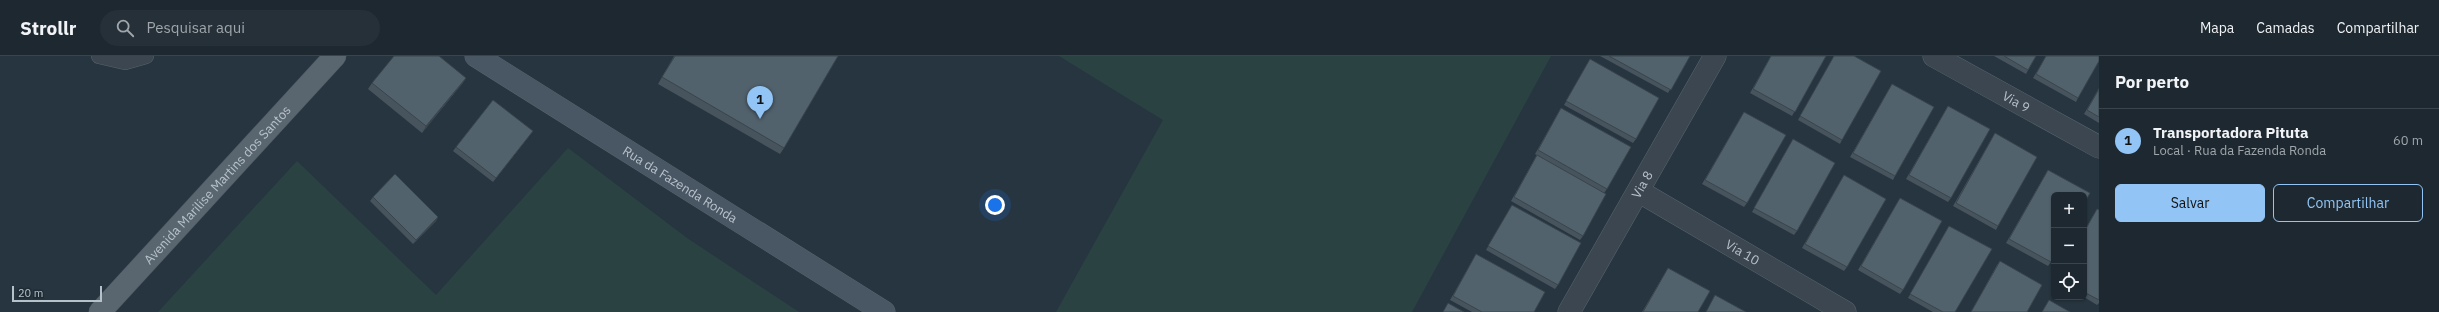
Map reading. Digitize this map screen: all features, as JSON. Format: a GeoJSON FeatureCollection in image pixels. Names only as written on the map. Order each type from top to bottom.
{"type":"FeatureCollection","features":[{"type":"Feature","properties":{"kind":"main road","name":"Avenida Marilise Martins dos Santos"},"geometry":{"type":"LineString","coordinates":[[100,312],[335,56]]}},
{"type":"Feature","properties":{"kind":"main road","name":"Rua da Fazenda Ronda"},"geometry":{"type":"LineString","coordinates":[[476,56],[884,312]]}},
{"type":"Feature","properties":{"kind":"street","name":"Via 8"},"geometry":{"type":"LineString","coordinates":[[1569,312],[1606,246],[1640,192],[1715,56]]}},
{"type":"Feature","properties":{"kind":"street","name":"Via 9"},"geometry":{"type":"LineString","coordinates":[[1934,56],[2099,147]]}},
{"type":"Feature","properties":{"kind":"street","name":"Via 10"},"geometry":{"type":"LineString","coordinates":[[1640,192],[1845,312]]}},
{"type":"Feature","properties":{"kind":"lane"},"geometry":{"type":"LineString","coordinates":[[99,56],[124,62],[146,56]]}},
{"type":"Feature","properties":{"kind":"green space"},"geometry":{"type":"Polygon","coordinates":[[[1059,56],[1551,56],[1412,312],[1056,312],[1163,120],[1059,56]]]}},
{"type":"Feature","properties":{"kind":"green space"},"geometry":{"type":"Polygon","coordinates":[[[568,148],[687,238],[799,312],[158,312],[297,161],[436,295],[568,148]]]}},
{"type":"Feature","properties":{"kind":"building"},"geometry":{"type":"Polygon","coordinates":[[[394,56],[439,56],[466,78],[426,126],[372,83],[394,56]]]}},
{"type":"Feature","properties":{"kind":"building"},"geometry":{"type":"Polygon","coordinates":[[[675,56],[838,56],[784,148],[662,77],[675,56]]]}},
{"type":"Feature","properties":{"kind":"building"},"geometry":{"type":"Polygon","coordinates":[[[1609,56],[1690,56],[1671,90],[1609,56]]]}},
{"type":"Feature","properties":{"kind":"building"},"geometry":{"type":"Polygon","coordinates":[[[1771,56],[1826,56],[1795,112],[1753,89],[1771,56]]]}},
{"type":"Feature","properties":{"kind":"building"},"geometry":{"type":"Polygon","coordinates":[[[1834,56],[1854,56],[1881,71],[1842,140],[1800,116],[1834,56]]]}},
{"type":"Feature","properties":{"kind":"building"},"geometry":{"type":"Polygon","coordinates":[[[2004,56],[2036,56],[2028,70],[2004,56]]]}},
{"type":"Feature","properties":{"kind":"building"},"geometry":{"type":"Polygon","coordinates":[[[2046,56],[2099,56],[2099,61],[2078,98],[2036,74],[2046,56]]]}},
{"type":"Feature","properties":{"kind":"building"},"geometry":{"type":"Polygon","coordinates":[[[1590,59],[1659,98],[1636,139],[1566,101],[1590,59]]]}},
{"type":"Feature","properties":{"kind":"building"},"geometry":{"type":"Polygon","coordinates":[[[1892,84],[1934,107],[1895,176],[1853,153],[1892,84]]]}},
{"type":"Feature","properties":{"kind":"building"},"geometry":{"type":"Polygon","coordinates":[[[2099,89],[2099,117],[2087,110],[2099,89]]]}},
{"type":"Feature","properties":{"kind":"building"},"geometry":{"type":"Polygon","coordinates":[[[493,100],[533,131],[496,178],[456,147],[493,100]]]}},
{"type":"Feature","properties":{"kind":"building"},"geometry":{"type":"Polygon","coordinates":[[[1948,106],[1990,129],[1951,198],[1909,175],[1948,106]]]}},
{"type":"Feature","properties":{"kind":"building"},"geometry":{"type":"Polygon","coordinates":[[[1561,108],[1631,147],[1607,189],[1538,150],[1561,108]]]}},
{"type":"Feature","properties":{"kind":"building"},"geometry":{"type":"Polygon","coordinates":[[[1744,112],[1786,135],[1747,203],[1705,180],[1744,112]]]}},
{"type":"Feature","properties":{"kind":"building"},"geometry":{"type":"Polygon","coordinates":[[[1995,133],[2037,157],[1998,226],[1956,203],[1995,133]]]}},
{"type":"Feature","properties":{"kind":"building"},"geometry":{"type":"Polygon","coordinates":[[[1793,139],[1835,163],[1797,231],[1754,208],[1793,139]]]}},
{"type":"Feature","properties":{"kind":"building"},"geometry":{"type":"Polygon","coordinates":[[[1537,155],[1606,194],[1583,236],[1514,197],[1537,155]]]}},
{"type":"Feature","properties":{"kind":"building"},"geometry":{"type":"Polygon","coordinates":[[[2048,170],[2090,193],[2087,198],[2087,192],[2051,192],[2051,262],[2009,239],[2048,170]]]}},
{"type":"Feature","properties":{"kind":"building"},"geometry":{"type":"Polygon","coordinates":[[[395,174],[438,217],[416,240],[373,197],[395,174]]]}},
{"type":"Feature","properties":{"kind":"building"},"geometry":{"type":"Polygon","coordinates":[[[1844,175],[1886,199],[1847,267],[1805,244],[1844,175]]]}},
{"type":"Feature","properties":{"kind":"building"},"geometry":{"type":"Polygon","coordinates":[[[1900,198],[1942,221],[1903,290],[1861,266],[1900,198]]]}},
{"type":"Feature","properties":{"kind":"building"},"geometry":{"type":"Polygon","coordinates":[[[1512,205],[1581,243],[1558,285],[1488,246],[1512,205]]]}},
{"type":"Feature","properties":{"kind":"building"},"geometry":{"type":"Polygon","coordinates":[[[2097,209],[2099,210],[2099,300],[2087,294],[2087,227],[2097,209]]]}},
{"type":"Feature","properties":{"kind":"building"},"geometry":{"type":"Polygon","coordinates":[[[1949,226],[1992,249],[1955,312],[1943,312],[1910,294],[1949,226]]]}},
{"type":"Feature","properties":{"kind":"building"},"geometry":{"type":"Polygon","coordinates":[[[1476,254],[1545,292],[1534,312],[1482,312],[1453,296],[1476,254]]]}},
{"type":"Feature","properties":{"kind":"building"},"geometry":{"type":"Polygon","coordinates":[[[2000,261],[2042,285],[2027,312],[1971,312],[2000,261]]]}},
{"type":"Feature","properties":{"kind":"building"},"geometry":{"type":"Polygon","coordinates":[[[1668,268],[1710,291],[1698,312],[1643,312],[1668,268]]]}},
{"type":"Feature","properties":{"kind":"building"},"geometry":{"type":"Polygon","coordinates":[[[1715,295],[1746,312],[1706,312],[1715,295]]]}},
{"type":"Feature","properties":{"kind":"building"},"geometry":{"type":"Polygon","coordinates":[[[2049,300],[2070,312],[2042,312],[2049,300]]]}},
{"type":"Feature","properties":{"kind":"building"},"geometry":{"type":"Polygon","coordinates":[[[1448,303],[1464,312],[1443,312],[1448,303]]]}},
{"type":"Feature","properties":{"kind":"place","name":"Transportadora Pituta"},"geometry":{"type":"Point","coordinates":[760,119]}}]}
